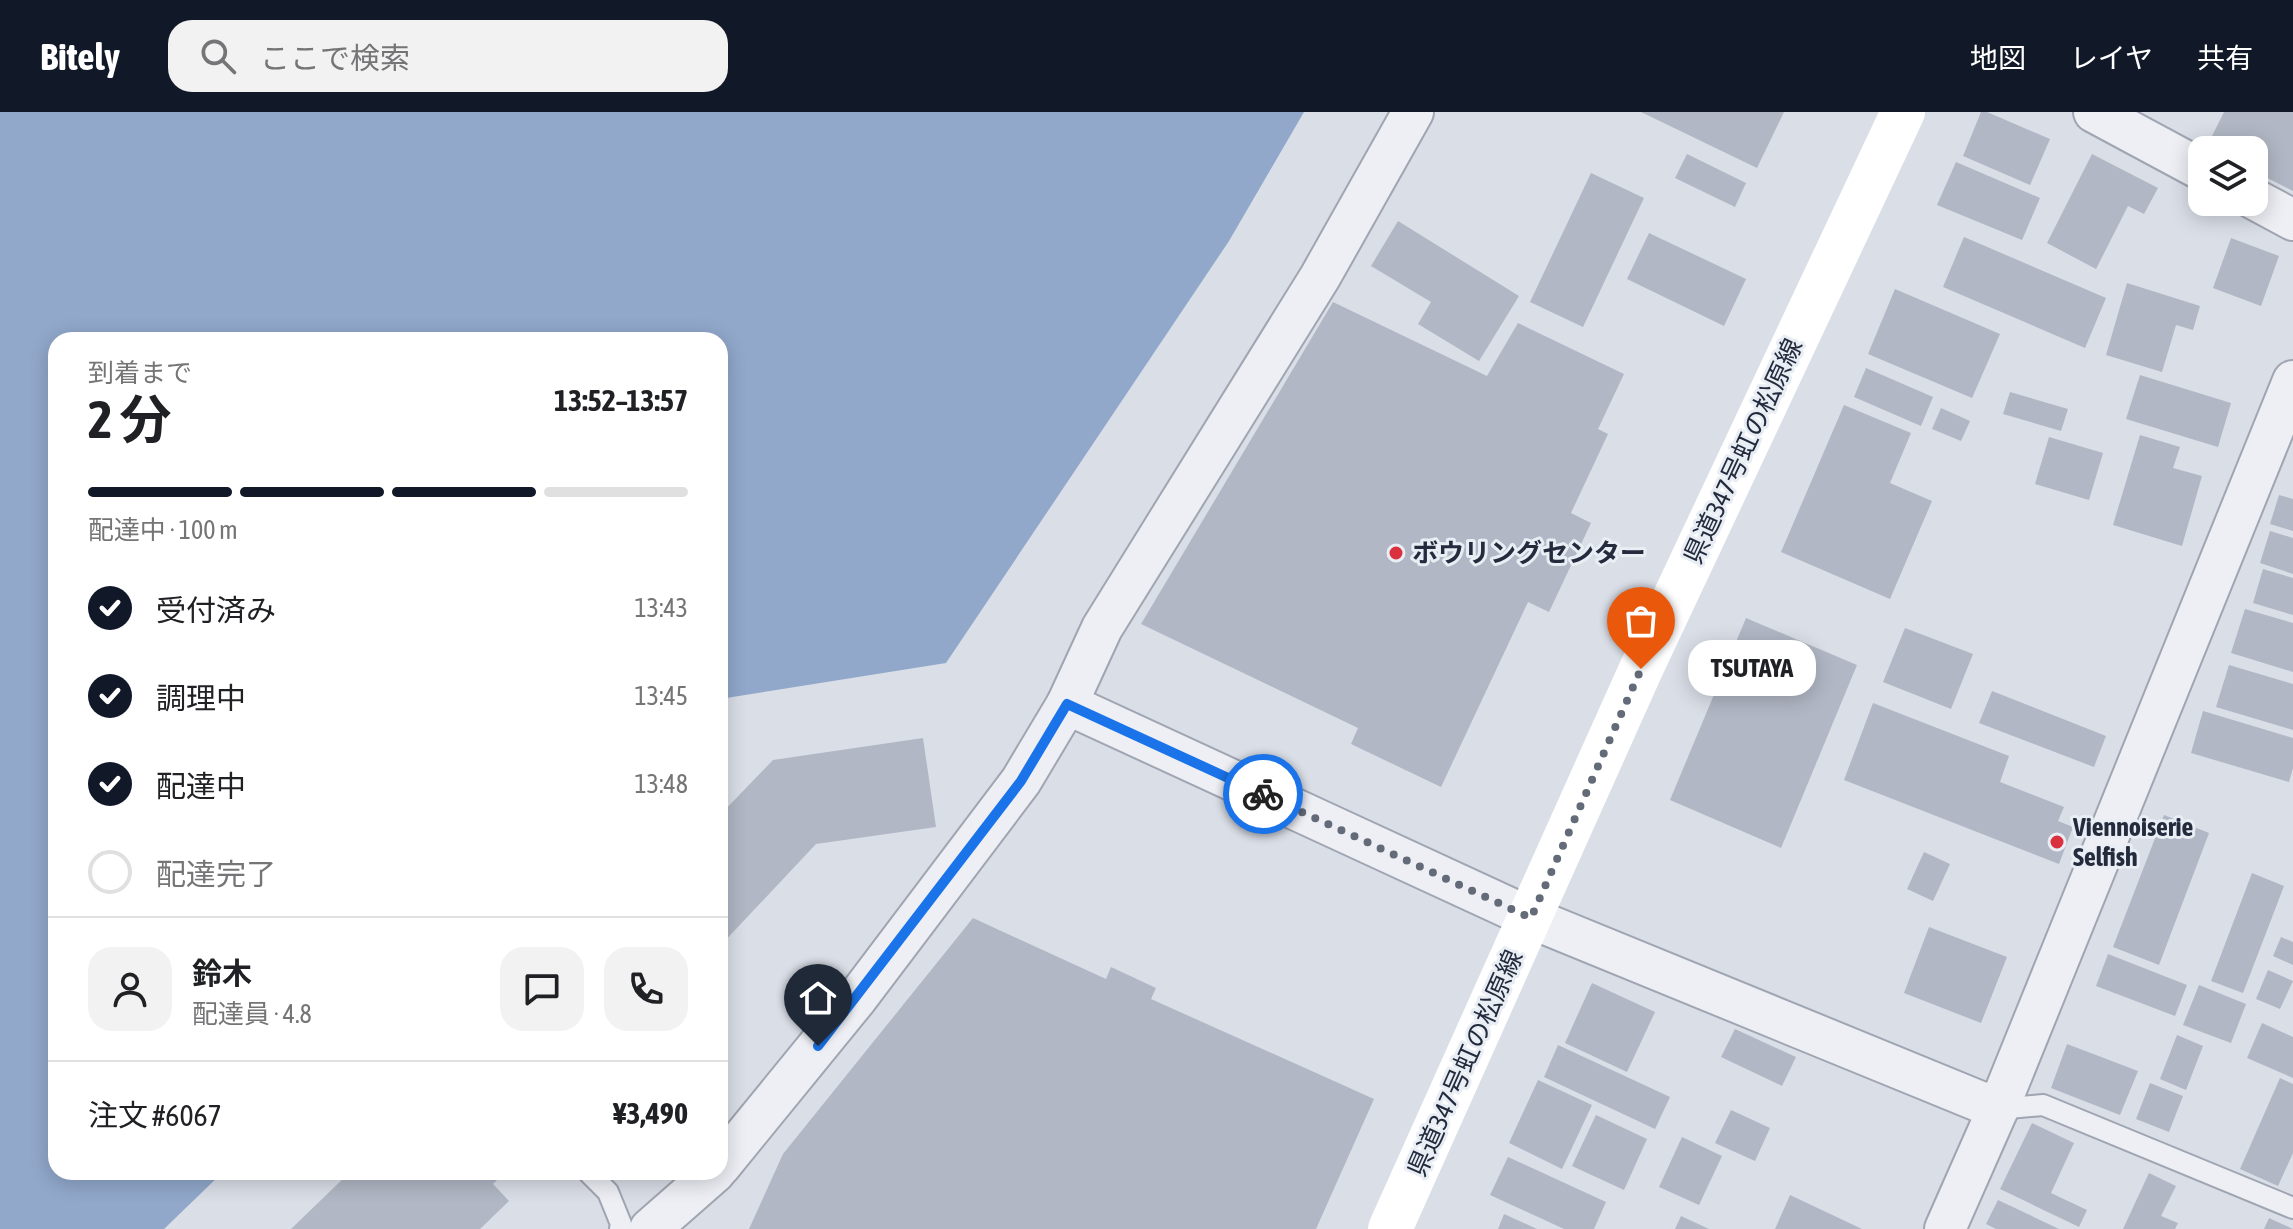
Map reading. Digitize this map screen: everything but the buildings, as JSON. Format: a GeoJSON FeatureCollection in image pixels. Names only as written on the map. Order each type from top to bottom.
{"type":"FeatureCollection","features":[{"type":"Feature","properties":{"kind":"main road","name":"県道347号虹の松原線"},"geometry":{"type":"LineString","coordinates":[[1390,1229],[1641,669],[1903,112]]}},
{"type":"Feature","properties":{"kind":"street"},"geometry":{"type":"LineString","coordinates":[[728,1156],[857,998],[1021,781],[1067,704],[1102,628],[1320,277],[1413,112]]}},
{"type":"Feature","properties":{"kind":"street"},"geometry":{"type":"LineString","coordinates":[[2094,112],[2188,162]]}},
{"type":"Feature","properties":{"kind":"street"},"geometry":{"type":"LineString","coordinates":[[2268,207],[2293,220]]}},
{"type":"Feature","properties":{"kind":"street"},"geometry":{"type":"LineString","coordinates":[[1945,1229],[1998,1109],[2293,381]]}},
{"type":"Feature","properties":{"kind":"street"},"geometry":{"type":"LineString","coordinates":[[1067,704],[1531,918],[1998,1109]]}},
{"type":"Feature","properties":{"kind":"street"},"geometry":{"type":"LineString","coordinates":[[650,1229],[706,1180]]}},
{"type":"Feature","properties":{"kind":"lane"},"geometry":{"type":"LineString","coordinates":[[1998,1109],[2043,1105],[2293,1208]]}},
{"type":"Feature","properties":{"kind":"lane"},"geometry":{"type":"LineString","coordinates":[[596,1180],[608,1192],[621,1224],[620,1229]]}},
{"type":"Feature","properties":{"kind":"water"},"geometry":{"type":"Polygon","coordinates":[[[0,112],[1304,112],[1229,241],[946,663],[728,698],[728,332],[48,332],[48,1180],[215,1180],[164,1229],[0,1229],[0,112]]]}},
{"type":"Feature","properties":{"kind":"way so far"},"geometry":{"type":"LineString","coordinates":[[1263,794],[1531,918],[1641,669]]}},
{"type":"Feature","properties":{"kind":"place","name":"ボウリングセンター"},"geometry":{"type":"Point","coordinates":[1396,553]}},
{"type":"Feature","properties":{"kind":"place","name":"TSUTAYA"},"geometry":{"type":"Point","coordinates":[1641,669]}},
{"type":"Feature","properties":{"kind":"place","name":"Viennoiserie Selfish"},"geometry":{"type":"Point","coordinates":[2057,842]}},
{"type":"Feature","properties":{"kind":"route"},"geometry":{"type":"LineString","coordinates":[[818,1046],[1021,781],[1067,704],[1263,794]]}}]}
